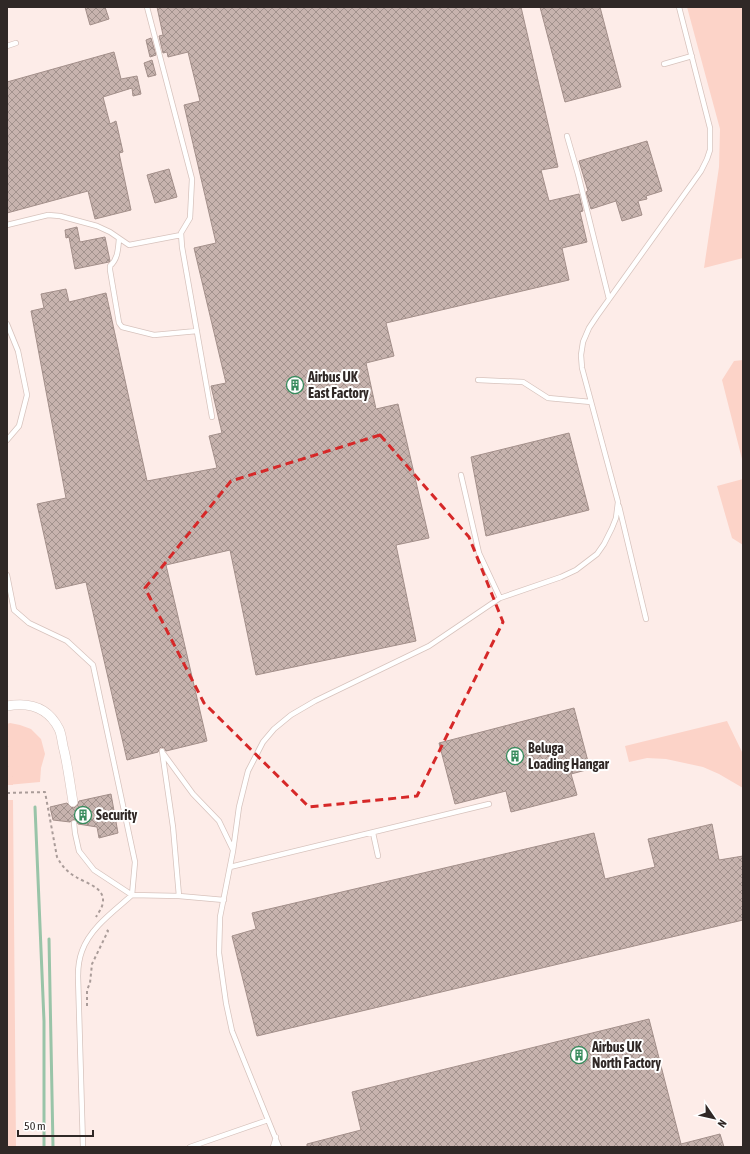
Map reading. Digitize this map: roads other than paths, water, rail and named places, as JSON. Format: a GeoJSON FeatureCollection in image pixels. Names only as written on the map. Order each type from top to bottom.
{"type":"FeatureCollection","features":[{"type":"Feature","properties":{"kind":"street"},"geometry":{"type":"LineString","coordinates":[[7,706],[19,704],[30,705],[42,710],[51,718],[59,730],[68,764],[73,802]]}},
{"type":"Feature","properties":{"kind":"lane"},"geometry":{"type":"LineString","coordinates":[[147,7],[192,179],[190,218],[181,233],[182,248],[212,417]]}},
{"type":"Feature","properties":{"kind":"lane"},"geometry":{"type":"LineString","coordinates":[[646,619],[618,502],[582,368],[581,355],[583,342],[589,328],[701,171],[710,150],[710,128],[679,7]]}},
{"type":"Feature","properties":{"kind":"lane"},"geometry":{"type":"LineString","coordinates":[[7,46],[16,43]]}},
{"type":"Feature","properties":{"kind":"lane"},"geometry":{"type":"LineString","coordinates":[[664,64],[692,56]]}},
{"type":"Feature","properties":{"kind":"lane"},"geometry":{"type":"LineString","coordinates":[[567,136],[580,181],[609,299]]}},
{"type":"Feature","properties":{"kind":"lane"},"geometry":{"type":"LineString","coordinates":[[7,225],[48,215],[60,216],[97,226],[110,232],[129,245],[181,235]]}},
{"type":"Feature","properties":{"kind":"lane"},"geometry":{"type":"LineString","coordinates":[[119,239],[117,256],[115,262],[110,266],[119,323],[122,326],[154,335],[197,331]]}},
{"type":"Feature","properties":{"kind":"lane"},"geometry":{"type":"LineString","coordinates":[[7,324],[18,351],[28,395],[19,426],[7,440]]}},
{"type":"Feature","properties":{"kind":"lane"},"geometry":{"type":"LineString","coordinates":[[478,380],[524,382],[548,398],[591,402]]}},
{"type":"Feature","properties":{"kind":"lane"},"geometry":{"type":"LineString","coordinates":[[461,475],[479,553],[500,598]]}},
{"type":"Feature","properties":{"kind":"lane"},"geometry":{"type":"LineString","coordinates":[[279,1147],[232,1031],[226,1003],[219,953],[219,927],[234,851],[239,807],[248,771],[263,742],[274,729],[291,715],[315,701],[429,646],[500,598],[566,575],[576,570],[596,554],[604,544],[616,518],[618,502]]}},
{"type":"Feature","properties":{"kind":"lane"},"geometry":{"type":"LineString","coordinates":[[7,575],[14,610],[29,623],[67,641],[93,665],[135,862],[132,895],[101,923],[89,937],[82,950],[79,962],[78,976],[83,1147]]}},
{"type":"Feature","properties":{"kind":"lane"},"geometry":{"type":"LineString","coordinates":[[179,896],[173,827],[162,751],[192,794],[219,820],[234,851]]}},
{"type":"Feature","properties":{"kind":"lane"},"geometry":{"type":"LineString","coordinates":[[230,867],[489,804]]}},
{"type":"Feature","properties":{"kind":"lane"},"geometry":{"type":"LineString","coordinates":[[74,823],[79,851],[94,870],[132,895],[179,896],[224,900]]}},
{"type":"Feature","properties":{"kind":"lane"},"geometry":{"type":"LineString","coordinates":[[373,833],[378,856]]}},
{"type":"Feature","properties":{"kind":"lane"},"geometry":{"type":"LineString","coordinates":[[190,1147],[268,1120]]}},
{"type":"Feature","properties":{"kind":"lane"},"geometry":{"type":"LineString","coordinates":[[273,1147],[276,1137]]}},
{"type":"Feature","properties":{"kind":"waterway"},"geometry":{"type":"LineString","coordinates":[[35,807],[44,1021],[44,1147]]}},
{"type":"Feature","properties":{"kind":"waterway"},"geometry":{"type":"LineString","coordinates":[[49,939],[53,1147]]}},
{"type":"Feature","properties":{"kind":"place","name":"Airbus UK East Factory"},"geometry":{"type":"Point","coordinates":[295,385]}},
{"type":"Feature","properties":{"kind":"place","name":"Beluga Loading Hangar"},"geometry":{"type":"Point","coordinates":[515,756]}},
{"type":"Feature","properties":{"kind":"place","name":"Security"},"geometry":{"type":"Point","coordinates":[83,815]}},
{"type":"Feature","properties":{"kind":"place","name":"Airbus UK North Factory"},"geometry":{"type":"Point","coordinates":[579,1055]}}]}
